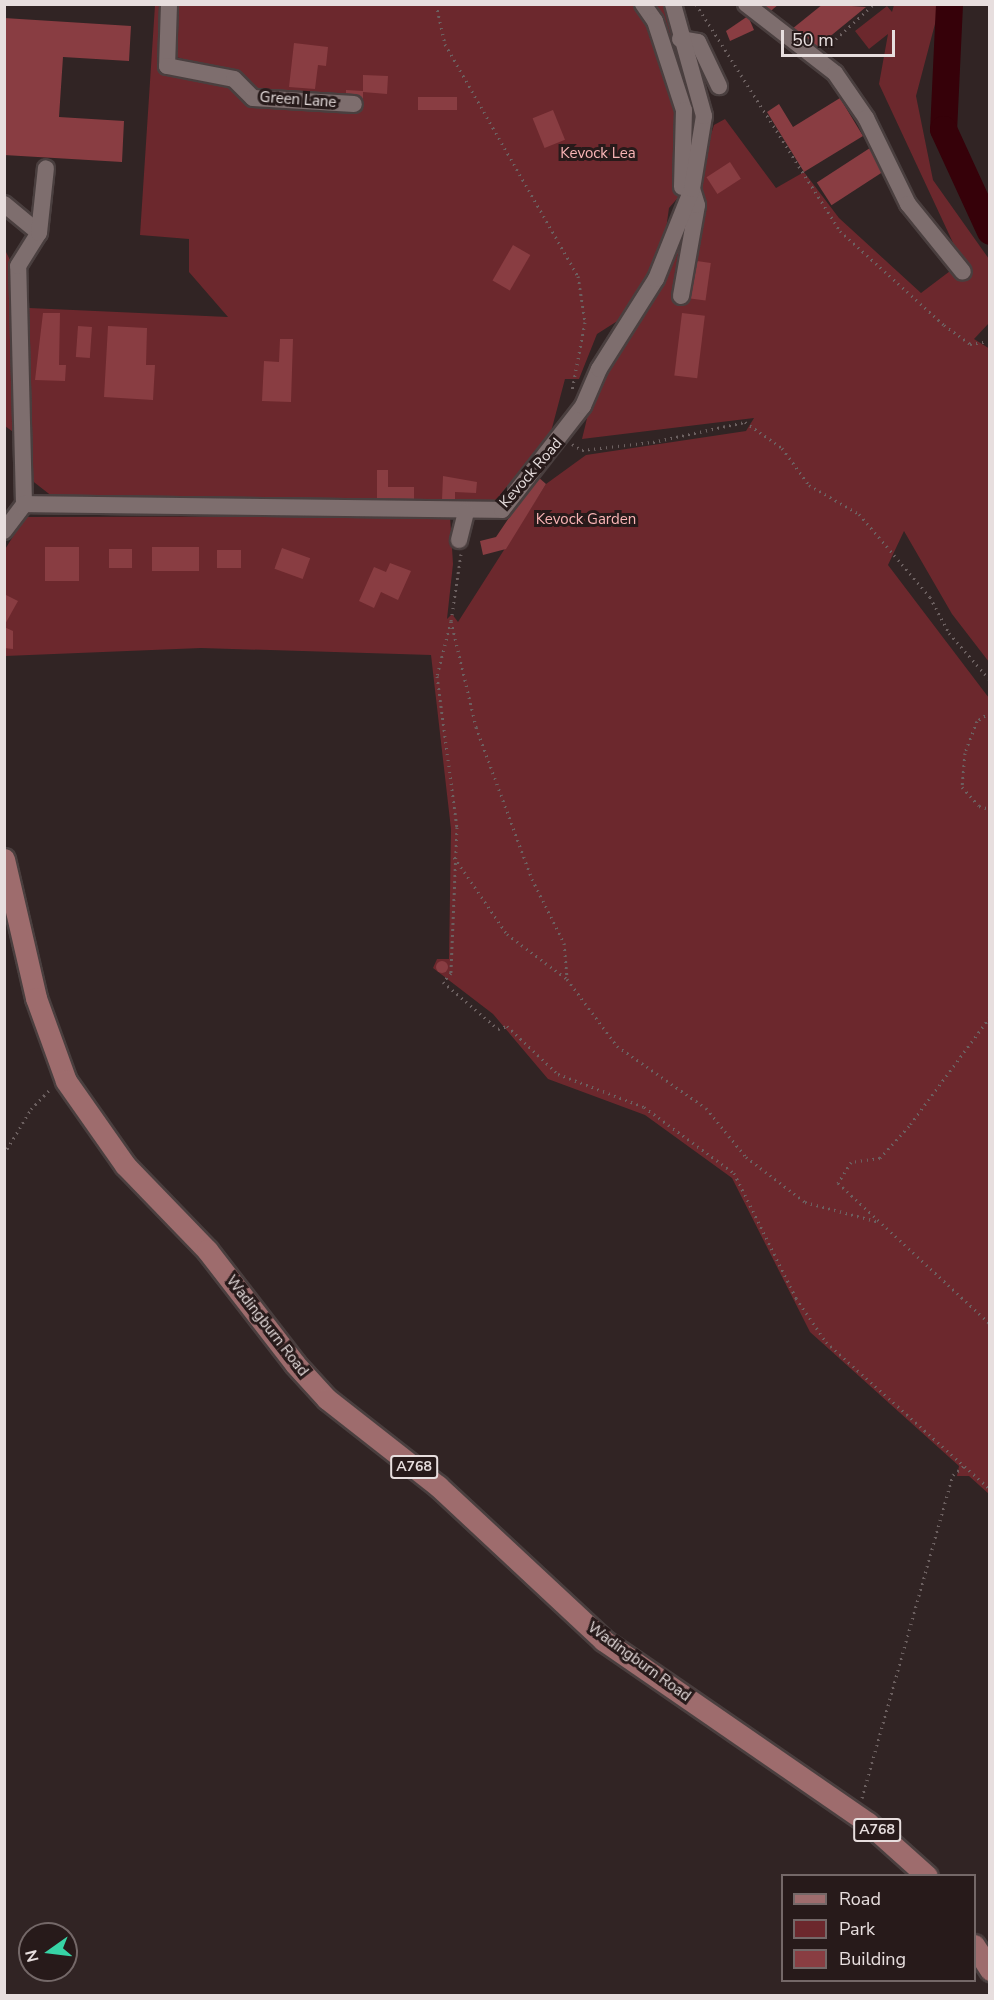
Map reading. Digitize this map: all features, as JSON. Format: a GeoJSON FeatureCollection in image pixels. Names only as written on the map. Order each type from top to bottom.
{"type":"FeatureCollection","features":[{"type":"Feature","properties":{"kind":"main road","name":"Wadingburn Road"},"geometry":{"type":"LineString","coordinates":[[4,860],[36,998],[66,1081],[125,1165],[207,1250],[327,1399],[438,1486],[603,1640],[858,1816]]}},
{"type":"Feature","properties":{"kind":"main road","name":"A768"},"geometry":{"type":"LineString","coordinates":[[858,1816],[926,1874]]}},
{"type":"Feature","properties":{"kind":"main road"},"geometry":{"type":"LineString","coordinates":[[976,1947],[990,1970]]}},
{"type":"Feature","properties":{"kind":"street","name":"Green Lane"},"geometry":{"type":"LineString","coordinates":[[169,4],[167,66],[234,79],[253,98],[354,104]]}},
{"type":"Feature","properties":{"kind":"street"},"geometry":{"type":"LineString","coordinates":[[643,4],[655,21],[684,110],[686,165],[678,215]]}},
{"type":"Feature","properties":{"kind":"street","name":"Kevock Road"},"geometry":{"type":"LineString","coordinates":[[24,504],[465,512],[502,510],[562,438],[656,279],[678,215],[692,189],[705,116],[680,39],[673,4]]}},
{"type":"Feature","properties":{"kind":"street"},"geometry":{"type":"LineString","coordinates":[[746,4],[842,82],[866,118],[908,204],[963,272]]}},
{"type":"Feature","properties":{"kind":"street"},"geometry":{"type":"LineString","coordinates":[[680,39],[698,42],[719,86]]}},
{"type":"Feature","properties":{"kind":"street"},"geometry":{"type":"LineString","coordinates":[[4,531],[24,504],[18,266],[39,233],[46,168]]}},
{"type":"Feature","properties":{"kind":"street"},"geometry":{"type":"LineString","coordinates":[[681,296],[698,205],[692,189]]}},
{"type":"Feature","properties":{"kind":"street"},"geometry":{"type":"LineString","coordinates":[[4,204],[39,233]]}},
{"type":"Feature","properties":{"kind":"street"},"geometry":{"type":"LineString","coordinates":[[459,540],[465,512]]}},
{"type":"Feature","properties":{"kind":"path"},"geometry":{"type":"LineString","coordinates":[[436,4],[445,44],[578,276],[585,322],[569,404]]}},
{"type":"Feature","properties":{"kind":"path"},"geometry":{"type":"LineString","coordinates":[[696,4],[840,231],[944,325],[970,344],[990,341]]}},
{"type":"Feature","properties":{"kind":"path"},"geometry":{"type":"LineString","coordinates":[[814,58],[874,4]]}},
{"type":"Feature","properties":{"kind":"path"},"geometry":{"type":"LineString","coordinates":[[562,438],[582,450],[745,422],[782,448],[809,485],[859,514],[930,597],[949,633],[988,674],[990,681]]}},
{"type":"Feature","properties":{"kind":"path"},"geometry":{"type":"LineString","coordinates":[[459,540],[451,621],[437,676],[455,793],[451,973],[443,982],[498,1029],[507,1026],[558,1074],[644,1107],[734,1173],[796,1298],[826,1342],[990,1488]]}},
{"type":"Feature","properties":{"kind":"path"},"geometry":{"type":"LineString","coordinates":[[451,621],[476,727],[532,879],[564,944],[567,980]]}},
{"type":"Feature","properties":{"kind":"path"},"geometry":{"type":"LineString","coordinates":[[990,712],[977,721],[965,753],[962,787],[979,806],[990,809]]}},
{"type":"Feature","properties":{"kind":"path"},"geometry":{"type":"LineString","coordinates":[[454,857],[507,934],[567,980],[616,1046],[706,1108],[746,1157],[805,1202],[879,1222]]}},
{"type":"Feature","properties":{"kind":"path"},"geometry":{"type":"LineString","coordinates":[[990,1017],[895,1142],[880,1158],[851,1162],[838,1183],[990,1324]]}},
{"type":"Feature","properties":{"kind":"path"},"geometry":{"type":"LineString","coordinates":[[4,1154],[46,1091],[66,1081]]}},
{"type":"Feature","properties":{"kind":"path"},"geometry":{"type":"LineString","coordinates":[[858,1816],[953,1475],[965,1465]]}},
{"type":"Feature","properties":{"kind":"green space","name":"Kevock Lea"},"geometry":{"type":"Polygon","coordinates":[[[155,5],[665,5],[693,84],[695,131],[688,186],[669,208],[663,251],[651,275],[619,320],[597,334],[579,379],[565,379],[548,443],[500,502],[53,497],[30,479],[29,308],[228,317],[189,272],[189,239],[140,235],[155,5]],[[176,57],[175,77],[227,87],[252,104],[254,91],[234,73],[176,57]]]}},
{"type":"Feature","properties":{"kind":"green space","name":"Kevock Garden"},"geometry":{"type":"Polygon","coordinates":[[[894,5],[940,5],[916,96],[933,180],[989,259],[989,323],[974,339],[990,349],[989,662],[952,614],[904,531],[888,565],[989,698],[989,1494],[969,1476],[957,1476],[959,1466],[810,1332],[732,1178],[645,1115],[548,1079],[493,1014],[433,968],[437,959],[449,959],[451,829],[431,655],[201,648],[5,656],[4,551],[25,517],[450,516],[453,564],[447,619],[452,614],[458,622],[546,484],[586,455],[746,431],[754,418],[582,439],[590,406],[632,327],[664,282],[714,125],[725,119],[776,188],[804,172],[839,218],[921,293],[962,262],[879,84],[888,34],[869,49],[855,31],[887,6],[892,12],[894,5]]]}},
{"type":"Feature","properties":{"kind":"green space"},"geometry":{"type":"Polygon","coordinates":[[[4,248],[10,260],[16,434],[5,426],[4,248]]]}},
{"type":"Feature","properties":{"kind":"building"},"geometry":{"type":"Polygon","coordinates":[[[758,4],[779,4],[766,15],[758,4]]]}},
{"type":"Feature","properties":{"kind":"building"},"geometry":{"type":"Polygon","coordinates":[[[823,4],[866,7],[811,52],[792,29],[823,4]]]}},
{"type":"Feature","properties":{"kind":"building"},"geometry":{"type":"Polygon","coordinates":[[[748,16],[754,30],[730,41],[726,31],[748,16]]]}},
{"type":"Feature","properties":{"kind":"building"},"geometry":{"type":"Polygon","coordinates":[[[4,18],[131,26],[129,61],[63,57],[59,117],[124,121],[122,162],[4,155],[4,18]]]}},
{"type":"Feature","properties":{"kind":"building"},"geometry":{"type":"Polygon","coordinates":[[[294,43],[328,47],[326,66],[318,65],[315,89],[289,87],[294,43]]]}},
{"type":"Feature","properties":{"kind":"building"},"geometry":{"type":"Polygon","coordinates":[[[363,75],[388,76],[387,94],[363,92],[363,101],[346,101],[346,90],[363,91],[363,75]]]}},
{"type":"Feature","properties":{"kind":"building"},"geometry":{"type":"Polygon","coordinates":[[[418,97],[457,97],[457,110],[418,110],[418,97]]]}},
{"type":"Feature","properties":{"kind":"building"},"geometry":{"type":"Polygon","coordinates":[[[840,98],[863,136],[804,172],[767,112],[779,104],[793,127],[840,98]]]}},
{"type":"Feature","properties":{"kind":"building"},"geometry":{"type":"Polygon","coordinates":[[[553,110],[565,140],[545,148],[533,118],[553,110]]]}},
{"type":"Feature","properties":{"kind":"building"},"geometry":{"type":"Polygon","coordinates":[[[873,146],[888,169],[832,205],[817,182],[873,146]]]}},
{"type":"Feature","properties":{"kind":"building"},"geometry":{"type":"Polygon","coordinates":[[[730,162],[741,179],[717,194],[707,177],[730,162]]]}},
{"type":"Feature","properties":{"kind":"building"},"geometry":{"type":"Polygon","coordinates":[[[683,218],[692,221],[683,255],[672,252],[683,218]]]}},
{"type":"Feature","properties":{"kind":"building"},"geometry":{"type":"Polygon","coordinates":[[[513,245],[530,255],[510,291],[493,281],[513,245]]]}},
{"type":"Feature","properties":{"kind":"building"},"geometry":{"type":"Polygon","coordinates":[[[690,260],[711,263],[706,301],[685,298],[690,260]]]}},
{"type":"Feature","properties":{"kind":"building"},"geometry":{"type":"Polygon","coordinates":[[[43,313],[60,313],[59,365],[66,365],[65,381],[35,380],[43,313]]]}},
{"type":"Feature","properties":{"kind":"building"},"geometry":{"type":"Polygon","coordinates":[[[682,313],[705,316],[697,378],[674,376],[682,313]]]}},
{"type":"Feature","properties":{"kind":"building"},"geometry":{"type":"Polygon","coordinates":[[[78,326],[92,327],[90,358],[76,357],[78,326]]]}},
{"type":"Feature","properties":{"kind":"building"},"geometry":{"type":"Polygon","coordinates":[[[108,326],[147,328],[146,365],[155,365],[153,400],[104,397],[108,326]]]}},
{"type":"Feature","properties":{"kind":"building"},"geometry":{"type":"Polygon","coordinates":[[[280,339],[293,339],[291,402],[262,401],[264,361],[279,362],[280,339]]]}},
{"type":"Feature","properties":{"kind":"building"},"geometry":{"type":"Polygon","coordinates":[[[377,470],[388,470],[388,487],[414,487],[414,503],[377,503],[377,470]]]}},
{"type":"Feature","properties":{"kind":"building"},"geometry":{"type":"Polygon","coordinates":[[[443,476],[477,482],[476,493],[455,492],[455,500],[442,500],[443,476]]]}},
{"type":"Feature","properties":{"kind":"building"},"geometry":{"type":"Polygon","coordinates":[[[537,476],[546,484],[506,549],[483,555],[480,541],[496,537],[537,476]]]}},
{"type":"Feature","properties":{"kind":"building"},"geometry":{"type":"Polygon","coordinates":[[[45,547],[79,547],[79,581],[45,581],[45,547]]]}},
{"type":"Feature","properties":{"kind":"building"},"geometry":{"type":"Polygon","coordinates":[[[152,547],[199,547],[199,571],[152,571],[152,547]]]}},
{"type":"Feature","properties":{"kind":"building"},"geometry":{"type":"Polygon","coordinates":[[[282,548],[310,558],[303,579],[274,569],[282,548]]]}},
{"type":"Feature","properties":{"kind":"building"},"geometry":{"type":"Polygon","coordinates":[[[109,549],[132,549],[132,568],[109,568],[109,549]]]}},
{"type":"Feature","properties":{"kind":"building"},"geometry":{"type":"Polygon","coordinates":[[[217,550],[241,550],[241,568],[217,568],[217,550]]]}},
{"type":"Feature","properties":{"kind":"building"},"geometry":{"type":"Polygon","coordinates":[[[390,563],[411,571],[398,600],[381,592],[374,608],[359,601],[374,567],[386,572],[390,563]]]}},
{"type":"Feature","properties":{"kind":"building"},"geometry":{"type":"Polygon","coordinates":[[[4,594],[18,601],[4,626],[4,594]]]}},
{"type":"Feature","properties":{"kind":"building"},"geometry":{"type":"Polygon","coordinates":[[[4,627],[13,631],[13,649],[4,648],[4,627]]]}},
{"type":"Feature","properties":{"kind":"building"},"geometry":{"type":"Polygon","coordinates":[[[444,961],[447,962],[447,972],[440,973],[437,972],[436,965],[437,962],[444,961]]]}},
{"type":"Feature","properties":{"kind":"waterway"},"geometry":{"type":"LineString","coordinates":[[949,4],[943,129],[990,231]]}}]}
